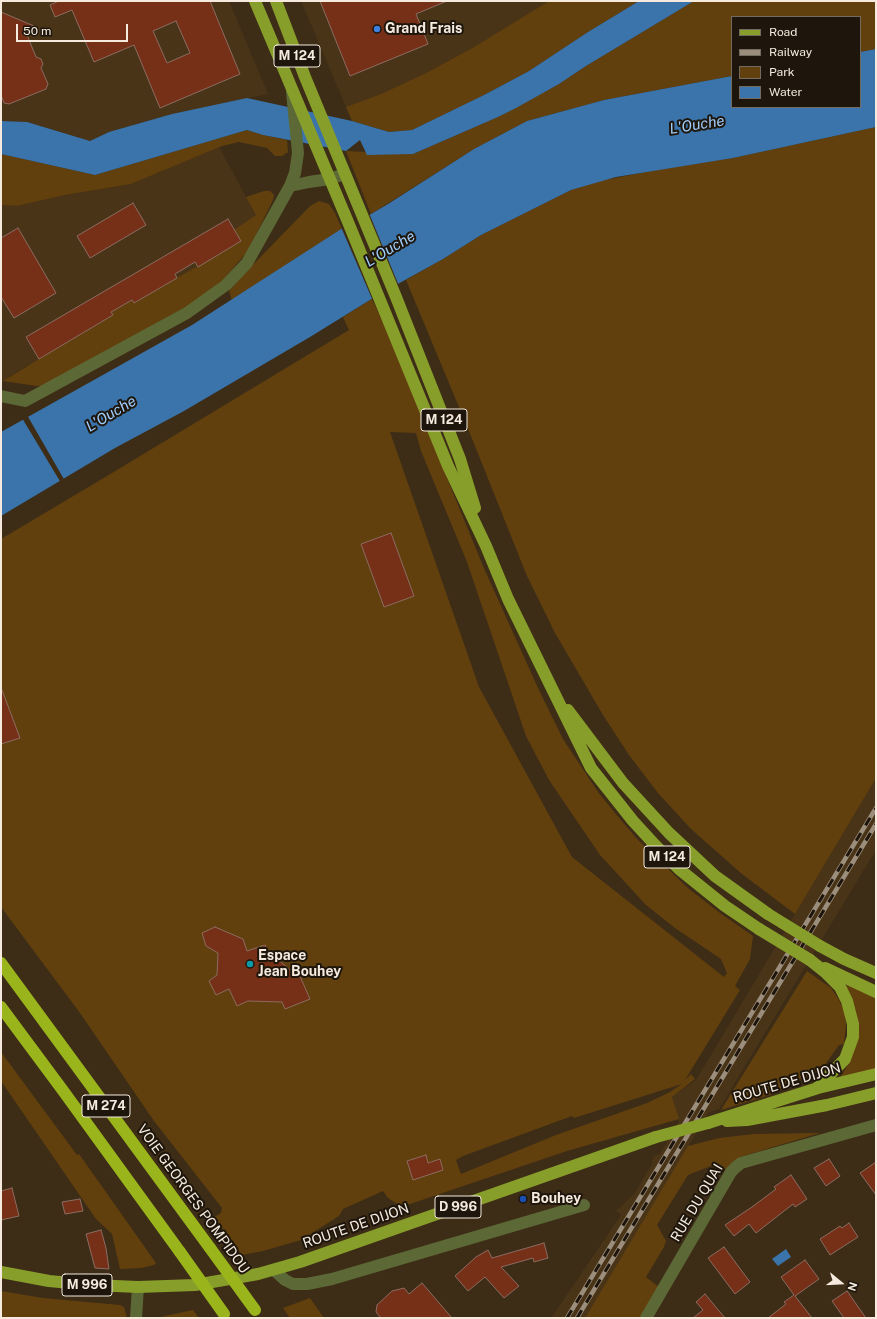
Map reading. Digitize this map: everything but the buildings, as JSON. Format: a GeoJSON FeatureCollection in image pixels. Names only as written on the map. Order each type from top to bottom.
{"type":"FeatureCollection","features":[{"type":"Feature","properties":{"kind":"highway","name":"VOIE GEORGES POMPIDOU"},"geometry":{"type":"LineString","coordinates":[[1,963],[258,1314]]}},
{"type":"Feature","properties":{"kind":"highway","name":"M 274"},"geometry":{"type":"LineString","coordinates":[[1,1007],[225,1316]]}},
{"type":"Feature","properties":{"kind":"main road","name":"M 124"},"geometry":{"type":"LineString","coordinates":[[255,1],[448,466],[486,546],[508,599],[591,768],[633,821],[656,846],[704,890],[736,914],[810,960],[876,992]]}},
{"type":"Feature","properties":{"kind":"main road","name":"M 124"},"geometry":{"type":"LineString","coordinates":[[276,1],[344,174],[396,297],[460,459],[486,546]]}},
{"type":"Feature","properties":{"kind":"main road","name":"M 124"},"geometry":{"type":"LineString","coordinates":[[552,688],[624,783],[668,834],[715,876],[768,914],[820,946],[844,959],[876,973]]}},
{"type":"Feature","properties":{"kind":"main road","name":"M 124"},"geometry":{"type":"LineString","coordinates":[[810,960],[840,987],[847,1001],[853,1024],[853,1038],[845,1059],[818,1088]]}},
{"type":"Feature","properties":{"kind":"main road","name":"ROUTE DE DIJON"},"geometry":{"type":"LineString","coordinates":[[1,1272],[49,1281],[138,1288],[175,1286],[223,1280],[274,1270],[656,1137],[708,1123],[818,1088],[876,1074]]}},
{"type":"Feature","properties":{"kind":"main road","name":"ROUTE DE DIJON"},"geometry":{"type":"LineString","coordinates":[[708,1123],[747,1120],[876,1094]]}},
{"type":"Feature","properties":{"kind":"street"},"geometry":{"type":"LineString","coordinates":[[1,396],[25,401],[187,313],[226,285],[247,263],[290,186],[295,173],[298,153],[291,87]]}},
{"type":"Feature","properties":{"kind":"street"},"geometry":{"type":"LineString","coordinates":[[290,186],[329,179],[344,174]]}},
{"type":"Feature","properties":{"kind":"street","name":"RUE DU QUAI"},"geometry":{"type":"LineString","coordinates":[[646,1318],[731,1172],[736,1167],[741,1163],[875,1127]]}},
{"type":"Feature","properties":{"kind":"street"},"geometry":{"type":"LineString","coordinates":[[274,1270],[285,1280],[293,1284],[307,1284],[584,1205]]}},
{"type":"Feature","properties":{"kind":"street"},"geometry":{"type":"LineString","coordinates":[[136,1318],[138,1288]]}},
{"type":"Feature","properties":{"kind":"shaded area"},"geometry":{"type":"Polygon","coordinates":[[[1,1],[229,1],[268,94],[172,114],[109,132],[90,141],[27,122],[1,121],[1,1]]]}},
{"type":"Feature","properties":{"kind":"shaded area"},"geometry":{"type":"Polygon","coordinates":[[[301,1],[549,1],[474,47],[426,73],[381,94],[346,107],[301,1]]]}},
{"type":"Feature","properties":{"kind":"shaded area"},"geometry":{"type":"Polygon","coordinates":[[[219,147],[256,215],[239,256],[35,375],[28,365],[3,381],[1,378],[1,205],[17,206],[65,195],[131,184],[219,147]]]}},
{"type":"Feature","properties":{"kind":"shaded area"},"geometry":{"type":"Polygon","coordinates":[[[876,778],[876,850],[719,1109],[708,1113],[585,1318],[551,1318],[621,1215],[616,1211],[634,1194],[652,1164],[653,1156],[660,1154],[679,1121],[672,1097],[696,1080],[876,778]]]}},
{"type":"Feature","properties":{"kind":"green space"},"geometry":{"type":"Polygon","coordinates":[[[549,1],[639,1],[588,32],[529,71],[412,130],[389,132],[352,121],[346,107],[381,94],[426,73],[474,47],[549,1]]]}},
{"type":"Feature","properties":{"kind":"green space"},"geometry":{"type":"Polygon","coordinates":[[[694,1],[876,1],[876,49],[861,52],[861,16],[731,16],[731,76],[604,100],[527,121],[474,149],[371,214],[346,151],[413,154],[498,117],[559,84],[694,1]]]}},
{"type":"Feature","properties":{"kind":"green space"},"geometry":{"type":"Polygon","coordinates":[[[876,127],[876,778],[795,914],[742,874],[691,829],[658,793],[629,755],[603,715],[555,633],[527,576],[406,280],[481,235],[571,190],[594,182],[733,158],[876,127]]]}},
{"type":"Feature","properties":{"kind":"green space"},"geometry":{"type":"Polygon","coordinates":[[[247,130],[287,140],[288,152],[282,156],[275,156],[267,148],[239,142],[222,146],[131,184],[65,195],[17,206],[1,205],[1,154],[95,175],[247,130]]]}},
{"type":"Feature","properties":{"kind":"green space"},"geometry":{"type":"Polygon","coordinates":[[[264,191],[270,191],[274,195],[248,251],[221,282],[198,301],[48,385],[37,386],[3,381],[113,315],[111,312],[132,300],[134,303],[241,241],[234,230],[256,215],[246,197],[264,191]]]}},
{"type":"Feature","properties":{"kind":"green space"},"geometry":{"type":"Polygon","coordinates":[[[319,201],[329,204],[342,229],[232,300],[229,291],[242,276],[310,206],[319,201]]]}},
{"type":"Feature","properties":{"kind":"green space"},"geometry":{"type":"Polygon","coordinates":[[[372,299],[386,329],[483,566],[538,688],[563,739],[598,792],[638,840],[689,889],[753,936],[750,959],[735,986],[740,990],[685,1080],[691,1074],[695,1079],[672,1097],[679,1119],[567,1151],[410,1204],[397,1204],[388,1198],[383,1191],[343,1209],[339,1216],[301,1240],[263,1251],[242,1255],[214,1217],[221,1213],[222,1208],[154,1121],[80,1013],[1,907],[1,539],[349,330],[343,317],[372,299]],[[390,432],[479,687],[572,857],[724,977],[727,973],[721,959],[675,928],[646,905],[600,855],[549,780],[526,736],[467,562],[421,451],[416,433],[390,432]],[[682,1084],[574,1118],[572,1116],[463,1156],[456,1160],[461,1174],[556,1135],[647,1103],[670,1092],[682,1084]]]}},
{"type":"Feature","properties":{"kind":"green space"},"geometry":{"type":"Polygon","coordinates":[[[807,971],[831,988],[838,998],[844,1010],[846,1024],[844,1044],[839,1045],[824,1066],[817,1072],[788,1084],[770,1095],[721,1110],[807,971]]]}},
{"type":"Feature","properties":{"kind":"green space"},"geometry":{"type":"Polygon","coordinates":[[[848,983],[876,998],[876,1069],[843,1077],[841,1076],[851,1060],[858,1036],[856,1012],[852,998],[845,988],[848,983]]]}},
{"type":"Feature","properties":{"kind":"green space"},"geometry":{"type":"Polygon","coordinates":[[[1,1052],[77,1155],[79,1154],[156,1263],[154,1265],[141,1268],[120,1269],[112,1234],[96,1219],[1,1081],[1,1052]]]}},
{"type":"Feature","properties":{"kind":"green space"},"geometry":{"type":"Polygon","coordinates":[[[820,1133],[740,1157],[726,1170],[720,1166],[713,1165],[688,1175],[657,1225],[666,1241],[646,1277],[659,1287],[641,1318],[585,1318],[688,1146],[719,1138],[754,1134],[820,1133]]]}},
{"type":"Feature","properties":{"kind":"green space"},"geometry":{"type":"Polygon","coordinates":[[[1,1291],[43,1298],[120,1305],[124,1307],[127,1318],[1,1318],[1,1291]]]}},
{"type":"Feature","properties":{"kind":"green space"},"geometry":{"type":"Polygon","coordinates":[[[310,1298],[324,1318],[290,1318],[283,1308],[310,1298]]]}},
{"type":"Feature","properties":{"kind":"green space"},"geometry":{"type":"Polygon","coordinates":[[[193,1310],[199,1318],[159,1318],[160,1317],[193,1310]]]}},
{"type":"Feature","properties":{"kind":"water"},"geometry":{"type":"Polygon","coordinates":[[[639,1],[694,1],[559,84],[516,108],[413,154],[367,155],[360,140],[346,151],[263,135],[247,130],[95,175],[1,154],[1,121],[27,122],[90,141],[109,132],[172,114],[247,98],[352,121],[389,132],[412,130],[529,71],[588,32],[639,1]]]}},
{"type":"Feature","properties":{"kind":"water","name":"L'Ouche"},"geometry":{"type":"Polygon","coordinates":[[[876,49],[876,127],[733,158],[616,177],[571,190],[481,235],[443,259],[378,295],[184,411],[115,448],[1,516],[1,432],[192,325],[349,224],[388,204],[474,149],[527,121],[604,100],[731,76],[731,108],[861,108],[861,52],[876,49]]]}},
{"type":"Feature","properties":{"kind":"water"},"geometry":{"type":"Polygon","coordinates":[[[786,1249],[791,1257],[778,1266],[772,1259],[786,1249]]]}},
{"type":"Feature","properties":{"kind":"pier"},"geometry":{"type":"Polygon","coordinates":[[[369,213],[399,286],[373,301],[341,227],[348,222],[369,213]]]}},
{"type":"Feature","properties":{"kind":"pier"},"geometry":{"type":"Polygon","coordinates":[[[27,415],[65,481],[61,483],[22,418],[27,415]]]}},
{"type":"Feature","properties":{"kind":"railway"},"geometry":{"type":"LineString","coordinates":[[567,1318],[876,808]]}},
{"type":"Feature","properties":{"kind":"railway"},"geometry":{"type":"LineString","coordinates":[[577,1318],[876,824]]}},
{"type":"Feature","properties":{"kind":"place","name":"Grand Frais"},"geometry":{"type":"Point","coordinates":[377,29]}},
{"type":"Feature","properties":{"kind":"place","name":"Espace Jean Bouhey"},"geometry":{"type":"Point","coordinates":[250,964]}},
{"type":"Feature","properties":{"kind":"place","name":"Bouhey"},"geometry":{"type":"Point","coordinates":[523,1199]}}]}
